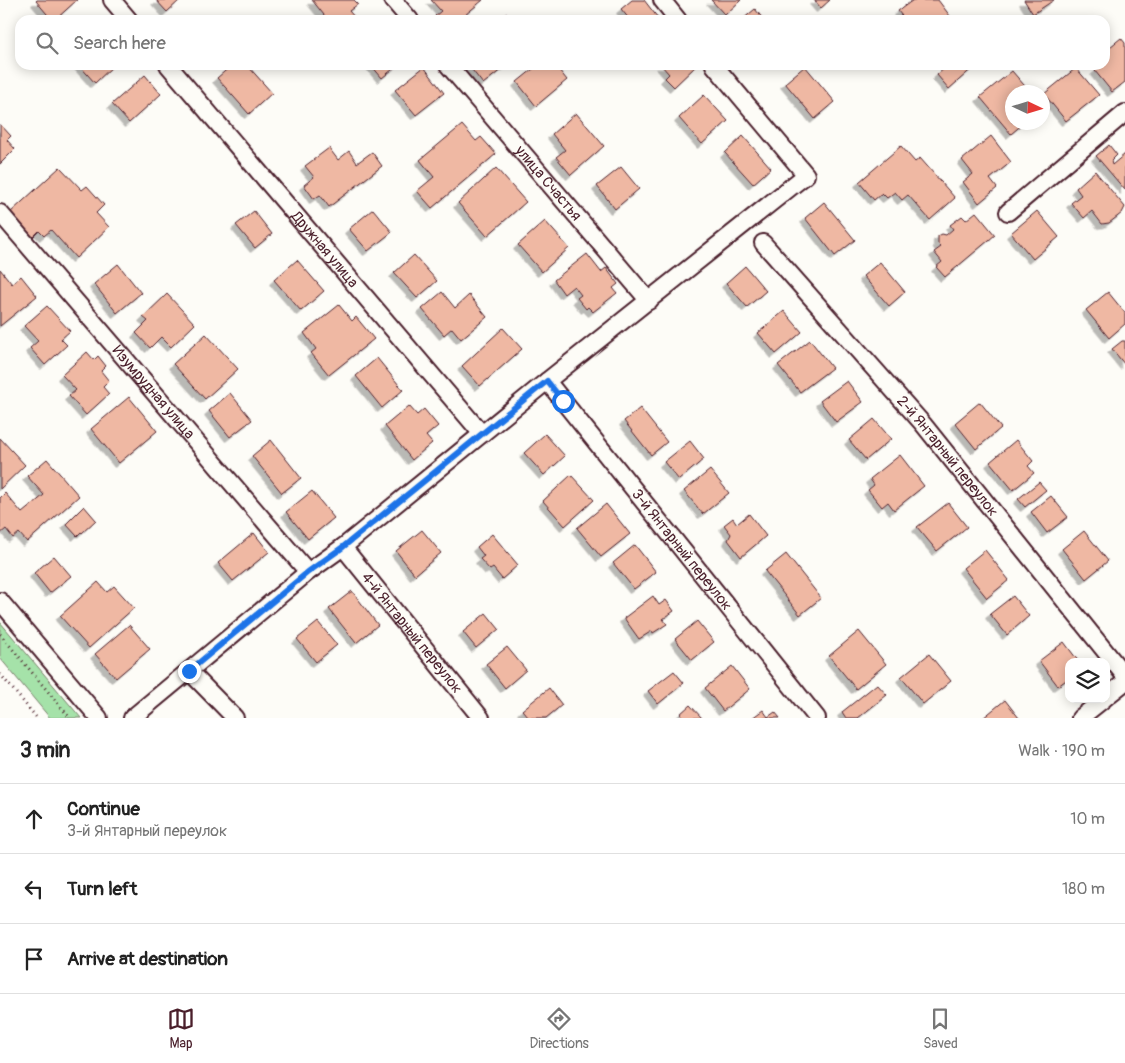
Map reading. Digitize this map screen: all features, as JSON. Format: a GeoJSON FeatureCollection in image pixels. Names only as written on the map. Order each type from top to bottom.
{"type":"FeatureCollection","features":[{"type":"Feature","properties":{"kind":"street"},"geometry":{"type":"LineString","coordinates":[[112,0],[126,15]]}},
{"type":"Feature","properties":{"kind":"street"},"geometry":{"type":"LineString","coordinates":[[392,0],[406,15]]}},
{"type":"Feature","properties":{"kind":"street"},"geometry":{"type":"LineString","coordinates":[[662,0],[674,15]]}},
{"type":"Feature","properties":{"kind":"street","name":"Дружная улица"},"geometry":{"type":"LineString","coordinates":[[172,70],[482,434]]}},
{"type":"Feature","properties":{"kind":"street","name":"улица Счастья"},"geometry":{"type":"LineString","coordinates":[[452,70],[650,301]]}},
{"type":"Feature","properties":{"kind":"street"},"geometry":{"type":"LineString","coordinates":[[132,718],[308,572],[343,547],[547,381],[650,301],[806,175],[718,70]]}},
{"type":"Feature","properties":{"kind":"street"},"geometry":{"type":"LineString","coordinates":[[1008,212],[1125,113]]}},
{"type":"Feature","properties":{"kind":"street","name":"Изумрудная улица"},"geometry":{"type":"LineString","coordinates":[[0,213],[308,572]]}},
{"type":"Feature","properties":{"kind":"street","name":"2-й Янтарный переулок"},"geometry":{"type":"LineString","coordinates":[[763,243],[923,424],[1125,676]]}},
{"type":"Feature","properties":{"kind":"street","name":"3-й Янтарный переулок"},"geometry":{"type":"LineString","coordinates":[[547,381],[817,718]]}},
{"type":"Feature","properties":{"kind":"street","name":"4-й Янтарный переулок"},"geometry":{"type":"LineString","coordinates":[[343,547],[481,718]]}},
{"type":"Feature","properties":{"kind":"street"},"geometry":{"type":"LineString","coordinates":[[0,601],[99,718]]}},
{"type":"Feature","properties":{"kind":"street"},"geometry":{"type":"LineString","coordinates":[[189,671],[235,718]]}},
{"type":"Feature","properties":{"kind":"street"},"geometry":{"type":"LineString","coordinates":[[1110,694],[1125,682]]}},
{"type":"Feature","properties":{"kind":"street"},"geometry":{"type":"LineString","coordinates":[[1080,718],[1099,703]]}},
{"type":"Feature","properties":{"kind":"path"},"geometry":{"type":"LineString","coordinates":[[0,634],[70,718]]}},
{"type":"Feature","properties":{"kind":"path"},"geometry":{"type":"LineString","coordinates":[[0,674],[37,718]]}},
{"type":"Feature","properties":{"kind":"green space"},"geometry":{"type":"Polygon","coordinates":[[[0,622],[81,718],[50,718],[0,658],[0,622]]]}},
{"type":"Feature","properties":{"kind":"building"},"geometry":{"type":"Polygon","coordinates":[[[77,0],[60,15],[48,15],[36,1],[77,0]]]}},
{"type":"Feature","properties":{"kind":"building"},"geometry":{"type":"Polygon","coordinates":[[[156,0],[180,0],[167,12],[156,0]]]}},
{"type":"Feature","properties":{"kind":"building"},"geometry":{"type":"Polygon","coordinates":[[[312,0],[354,0],[358,4],[349,11],[353,15],[324,15],[312,0]]]}},
{"type":"Feature","properties":{"kind":"building"},"geometry":{"type":"Polygon","coordinates":[[[431,0],[483,0],[465,15],[436,15],[441,11],[431,0]]]}},
{"type":"Feature","properties":{"kind":"building"},"geometry":{"type":"Polygon","coordinates":[[[632,0],[644,0],[656,15],[626,15],[621,9],[632,0]]]}},
{"type":"Feature","properties":{"kind":"building"},"geometry":{"type":"Polygon","coordinates":[[[711,0],[741,0],[725,15],[711,0]]]}},
{"type":"Feature","properties":{"kind":"building"},"geometry":{"type":"Polygon","coordinates":[[[814,0],[830,0],[821,8],[814,0]]]}},
{"type":"Feature","properties":{"kind":"building"},"geometry":{"type":"Polygon","coordinates":[[[913,0],[938,0],[949,15],[901,15],[898,11],[913,0]]]}},
{"type":"Feature","properties":{"kind":"building"},"geometry":{"type":"Polygon","coordinates":[[[1024,0],[1054,0],[1033,14],[1024,0]]]}},
{"type":"Feature","properties":{"kind":"building"},"geometry":{"type":"Polygon","coordinates":[[[755,9],[760,15],[748,15],[755,9]]]}},
{"type":"Feature","properties":{"kind":"building"},"geometry":{"type":"Polygon","coordinates":[[[1121,38],[1125,43],[1125,82],[1112,92],[1095,71],[1110,70],[1110,47],[1121,38]]]}},
{"type":"Feature","properties":{"kind":"building"},"geometry":{"type":"Polygon","coordinates":[[[83,70],[109,70],[95,83],[83,70]]]}},
{"type":"Feature","properties":{"kind":"building"},"geometry":{"type":"Polygon","coordinates":[[[226,70],[251,70],[272,93],[249,114],[217,78],[226,70]]]}},
{"type":"Feature","properties":{"kind":"building"},"geometry":{"type":"Polygon","coordinates":[[[375,70],[392,70],[382,78],[375,70]]]}},
{"type":"Feature","properties":{"kind":"building"},"geometry":{"type":"Polygon","coordinates":[[[420,70],[426,70],[444,93],[416,115],[395,90],[420,70]]]}},
{"type":"Feature","properties":{"kind":"building"},"geometry":{"type":"Polygon","coordinates":[[[472,70],[501,70],[483,84],[472,70]]]}},
{"type":"Feature","properties":{"kind":"building"},"geometry":{"type":"Polygon","coordinates":[[[532,70],[559,70],[567,80],[536,106],[517,82],[532,70]]]}},
{"type":"Feature","properties":{"kind":"building"},"geometry":{"type":"Polygon","coordinates":[[[665,70],[692,70],[674,87],[665,78],[669,74],[665,70]]]}},
{"type":"Feature","properties":{"kind":"building"},"geometry":{"type":"Polygon","coordinates":[[[800,70],[808,70],[835,102],[815,119],[785,83],[800,70]]]}},
{"type":"Feature","properties":{"kind":"building"},"geometry":{"type":"Polygon","coordinates":[[[942,70],[970,70],[949,89],[937,75],[942,70]]]}},
{"type":"Feature","properties":{"kind":"building"},"geometry":{"type":"Polygon","coordinates":[[[1074,70],[1078,70],[1099,95],[1066,121],[1050,101],[1050,89],[1074,70]]]}},
{"type":"Feature","properties":{"kind":"building"},"geometry":{"type":"Polygon","coordinates":[[[1012,71],[1024,85],[1005,85],[1005,127],[980,97],[1012,71]]]}},
{"type":"Feature","properties":{"kind":"building"},"geometry":{"type":"Polygon","coordinates":[[[145,75],[161,94],[129,123],[112,104],[145,75]]]}},
{"type":"Feature","properties":{"kind":"building"},"geometry":{"type":"Polygon","coordinates":[[[704,95],[728,121],[702,144],[679,118],[704,95]]]}},
{"type":"Feature","properties":{"kind":"building"},"geometry":{"type":"Polygon","coordinates":[[[576,113],[604,146],[571,175],[556,157],[565,150],[552,134],[576,113]]]}},
{"type":"Feature","properties":{"kind":"building"},"geometry":{"type":"Polygon","coordinates":[[[0,124],[11,136],[7,140],[15,149],[0,164],[0,124]]]}},
{"type":"Feature","properties":{"kind":"building"},"geometry":{"type":"Polygon","coordinates":[[[462,125],[476,141],[481,137],[496,154],[432,208],[417,191],[434,177],[420,160],[462,125]]]}},
{"type":"Feature","properties":{"kind":"building"},"geometry":{"type":"Polygon","coordinates":[[[1008,130],[1016,130],[1011,134],[1008,130]]]}},
{"type":"Feature","properties":{"kind":"building"},"geometry":{"type":"Polygon","coordinates":[[[743,136],[771,168],[753,184],[725,153],[743,136]]]}},
{"type":"Feature","properties":{"kind":"building"},"geometry":{"type":"Polygon","coordinates":[[[991,136],[1011,162],[990,179],[997,188],[979,203],[963,182],[973,174],[962,160],[991,136]]]}},
{"type":"Feature","properties":{"kind":"building"},"geometry":{"type":"Polygon","coordinates":[[[1109,145],[1117,155],[1111,161],[1112,165],[1125,154],[1125,190],[1096,156],[1109,145]]]}},
{"type":"Feature","properties":{"kind":"building"},"geometry":{"type":"Polygon","coordinates":[[[901,146],[915,162],[920,158],[955,198],[930,220],[908,195],[902,200],[895,192],[887,198],[882,193],[874,200],[859,182],[901,146]]]}},
{"type":"Feature","properties":{"kind":"building"},"geometry":{"type":"Polygon","coordinates":[[[329,148],[338,160],[349,151],[357,163],[372,152],[382,166],[329,207],[320,195],[314,199],[304,185],[314,177],[305,166],[329,148]]]}},
{"type":"Feature","properties":{"kind":"building"},"geometry":{"type":"Polygon","coordinates":[[[60,167],[82,190],[87,186],[104,205],[96,213],[109,227],[76,258],[51,230],[44,236],[39,231],[33,237],[10,213],[60,167]]]}},
{"type":"Feature","properties":{"kind":"building"},"geometry":{"type":"Polygon","coordinates":[[[621,167],[639,189],[615,209],[597,186],[621,167]]]}},
{"type":"Feature","properties":{"kind":"building"},"geometry":{"type":"Polygon","coordinates":[[[496,168],[526,202],[487,236],[458,203],[496,168]]]}},
{"type":"Feature","properties":{"kind":"building"},"geometry":{"type":"Polygon","coordinates":[[[1095,171],[1125,207],[1122,213],[1109,223],[1102,224],[1092,211],[1084,218],[1071,203],[1081,195],[1076,188],[1095,171]]]}},
{"type":"Feature","properties":{"kind":"building"},"geometry":{"type":"Polygon","coordinates":[[[824,202],[855,240],[835,256],[805,218],[824,202]]]}},
{"type":"Feature","properties":{"kind":"building"},"geometry":{"type":"Polygon","coordinates":[[[373,209],[392,232],[368,251],[349,229],[373,209]]]}},
{"type":"Feature","properties":{"kind":"building"},"geometry":{"type":"Polygon","coordinates":[[[254,211],[272,234],[255,248],[236,225],[254,211]]]}},
{"type":"Feature","properties":{"kind":"building"},"geometry":{"type":"Polygon","coordinates":[[[1037,211],[1059,237],[1033,259],[1011,233],[1037,211]]]}},
{"type":"Feature","properties":{"kind":"building"},"geometry":{"type":"Polygon","coordinates":[[[976,212],[995,235],[945,277],[936,267],[942,262],[934,252],[941,247],[938,244],[938,236],[946,235],[953,229],[950,225],[962,216],[966,220],[976,212]]]}},
{"type":"Feature","properties":{"kind":"building"},"geometry":{"type":"Polygon","coordinates":[[[545,221],[569,248],[542,272],[518,245],[545,221]]]}},
{"type":"Feature","properties":{"kind":"building"},"geometry":{"type":"Polygon","coordinates":[[[587,254],[601,272],[606,268],[618,284],[613,288],[617,293],[593,312],[588,307],[586,309],[577,298],[581,295],[574,286],[564,294],[554,280],[587,254]]]}},
{"type":"Feature","properties":{"kind":"building"},"geometry":{"type":"Polygon","coordinates":[[[414,255],[437,281],[417,298],[394,273],[414,255]]]}},
{"type":"Feature","properties":{"kind":"building"},"geometry":{"type":"Polygon","coordinates":[[[297,260],[324,291],[301,311],[274,280],[297,260]]]}},
{"type":"Feature","properties":{"kind":"building"},"geometry":{"type":"Polygon","coordinates":[[[880,262],[905,292],[889,306],[863,276],[880,262]]]}},
{"type":"Feature","properties":{"kind":"building"},"geometry":{"type":"Polygon","coordinates":[[[118,264],[141,293],[117,313],[94,284],[118,264]]]}},
{"type":"Feature","properties":{"kind":"building"},"geometry":{"type":"Polygon","coordinates":[[[745,266],[766,291],[747,307],[726,283],[745,266]]]}},
{"type":"Feature","properties":{"kind":"building"},"geometry":{"type":"Polygon","coordinates":[[[0,269],[12,284],[21,276],[37,296],[0,326],[0,269]]]}},
{"type":"Feature","properties":{"kind":"building"},"geometry":{"type":"Polygon","coordinates":[[[442,292],[455,308],[469,295],[487,317],[461,339],[452,328],[444,335],[422,309],[442,292]]]}},
{"type":"Feature","properties":{"kind":"building"},"geometry":{"type":"Polygon","coordinates":[[[1108,292],[1125,313],[1125,324],[1109,338],[1086,310],[1108,292]]]}},
{"type":"Feature","properties":{"kind":"building"},"geometry":{"type":"Polygon","coordinates":[[[167,294],[195,324],[171,347],[161,337],[150,348],[136,333],[148,321],[143,317],[167,294]]]}},
{"type":"Feature","properties":{"kind":"building"},"geometry":{"type":"Polygon","coordinates":[[[339,305],[352,321],[356,317],[374,339],[329,375],[311,353],[316,349],[304,333],[339,305]]]}},
{"type":"Feature","properties":{"kind":"building"},"geometry":{"type":"Polygon","coordinates":[[[47,306],[70,331],[61,339],[67,345],[45,365],[30,348],[38,341],[24,326],[47,306]]]}},
{"type":"Feature","properties":{"kind":"building"},"geometry":{"type":"Polygon","coordinates":[[[784,311],[802,332],[776,354],[758,333],[784,311]]]}},
{"type":"Feature","properties":{"kind":"building"},"geometry":{"type":"Polygon","coordinates":[[[503,328],[522,349],[480,386],[462,366],[503,328]]]}},
{"type":"Feature","properties":{"kind":"building"},"geometry":{"type":"Polygon","coordinates":[[[206,334],[238,369],[205,399],[173,364],[206,334]]]}},
{"type":"Feature","properties":{"kind":"building"},"geometry":{"type":"Polygon","coordinates":[[[810,340],[832,368],[800,392],[778,365],[810,340]]]}},
{"type":"Feature","properties":{"kind":"building"},"geometry":{"type":"Polygon","coordinates":[[[1122,341],[1125,341],[1125,365],[1112,349],[1122,341]]]}},
{"type":"Feature","properties":{"kind":"building"},"geometry":{"type":"Polygon","coordinates":[[[87,352],[94,360],[98,356],[106,366],[101,371],[109,381],[103,387],[109,394],[86,415],[69,396],[76,390],[62,375],[87,352]]]}},
{"type":"Feature","properties":{"kind":"building"},"geometry":{"type":"Polygon","coordinates":[[[377,358],[403,390],[382,408],[356,376],[377,358]]]}},
{"type":"Feature","properties":{"kind":"building"},"geometry":{"type":"Polygon","coordinates":[[[847,381],[863,402],[836,422],[820,401],[847,381]]]}},
{"type":"Feature","properties":{"kind":"building"},"geometry":{"type":"Polygon","coordinates":[[[230,393],[252,420],[230,437],[209,411],[230,393]]]}},
{"type":"Feature","properties":{"kind":"building"},"geometry":{"type":"Polygon","coordinates":[[[129,397],[157,431],[119,463],[91,429],[129,397]]]}},
{"type":"Feature","properties":{"kind":"building"},"geometry":{"type":"Polygon","coordinates":[[[980,402],[1001,428],[976,449],[955,423],[980,402]]]}},
{"type":"Feature","properties":{"kind":"building"},"geometry":{"type":"Polygon","coordinates":[[[409,406],[417,415],[424,409],[438,426],[426,436],[432,443],[412,460],[385,426],[409,406]]]}},
{"type":"Feature","properties":{"kind":"building"},"geometry":{"type":"Polygon","coordinates":[[[640,408],[667,442],[651,455],[624,421],[640,408]]]}},
{"type":"Feature","properties":{"kind":"building"},"geometry":{"type":"Polygon","coordinates":[[[874,419],[891,439],[866,460],[849,440],[874,419]]]}},
{"type":"Feature","properties":{"kind":"building"},"geometry":{"type":"Polygon","coordinates":[[[545,434],[565,456],[544,475],[524,453],[545,434]]]}},
{"type":"Feature","properties":{"kind":"building"},"geometry":{"type":"Polygon","coordinates":[[[0,438],[25,465],[0,489],[0,438]]]}},
{"type":"Feature","properties":{"kind":"building"},"geometry":{"type":"Polygon","coordinates":[[[271,440],[301,478],[282,493],[252,456],[271,440]]]}},
{"type":"Feature","properties":{"kind":"building"},"geometry":{"type":"Polygon","coordinates":[[[1016,440],[1033,461],[1028,466],[1034,473],[1013,490],[990,462],[1016,440]]]}},
{"type":"Feature","properties":{"kind":"building"},"geometry":{"type":"Polygon","coordinates":[[[690,441],[704,459],[679,480],[664,462],[690,441]]]}},
{"type":"Feature","properties":{"kind":"building"},"geometry":{"type":"Polygon","coordinates":[[[900,455],[924,486],[894,510],[888,502],[882,507],[868,490],[874,485],[870,479],[900,455]]]}},
{"type":"Feature","properties":{"kind":"building"},"geometry":{"type":"Polygon","coordinates":[[[47,459],[79,496],[27,542],[19,533],[13,538],[6,529],[0,534],[0,498],[5,493],[22,513],[44,495],[27,476],[47,459]]]}},
{"type":"Feature","properties":{"kind":"building"},"geometry":{"type":"Polygon","coordinates":[[[710,470],[729,493],[703,514],[684,491],[710,470]]]}},
{"type":"Feature","properties":{"kind":"building"},"geometry":{"type":"Polygon","coordinates":[[[571,475],[594,500],[565,526],[543,501],[571,475]]]}},
{"type":"Feature","properties":{"kind":"building"},"geometry":{"type":"Polygon","coordinates":[[[1039,482],[1046,490],[1025,507],[1018,499],[1039,482]]]}},
{"type":"Feature","properties":{"kind":"building"},"geometry":{"type":"Polygon","coordinates":[[[312,491],[334,518],[308,539],[286,512],[312,491]]]}},
{"type":"Feature","properties":{"kind":"building"},"geometry":{"type":"Polygon","coordinates":[[[1051,496],[1068,517],[1047,533],[1031,512],[1051,496]]]}},
{"type":"Feature","properties":{"kind":"building"},"geometry":{"type":"Polygon","coordinates":[[[948,503],[967,527],[937,551],[917,527],[948,503]]]}},
{"type":"Feature","properties":{"kind":"building"},"geometry":{"type":"Polygon","coordinates":[[[606,504],[630,534],[601,557],[577,528],[606,504]]]}},
{"type":"Feature","properties":{"kind":"building"},"geometry":{"type":"Polygon","coordinates":[[[84,506],[96,520],[77,536],[66,524],[84,506]]]}},
{"type":"Feature","properties":{"kind":"building"},"geometry":{"type":"Polygon","coordinates":[[[749,514],[766,536],[741,557],[728,540],[731,534],[724,525],[733,518],[737,524],[749,514]]]}},
{"type":"Feature","properties":{"kind":"building"},"geometry":{"type":"Polygon","coordinates":[[[422,530],[441,553],[415,575],[396,551],[422,530]]]}},
{"type":"Feature","properties":{"kind":"building"},"geometry":{"type":"Polygon","coordinates":[[[1084,531],[1108,561],[1086,579],[1062,549],[1084,531]]]}},
{"type":"Feature","properties":{"kind":"building"},"geometry":{"type":"Polygon","coordinates":[[[254,533],[269,552],[233,581],[218,563],[254,533]]]}},
{"type":"Feature","properties":{"kind":"building"},"geometry":{"type":"Polygon","coordinates":[[[492,534],[518,565],[502,579],[493,568],[490,570],[480,559],[484,556],[477,547],[492,534]]]}},
{"type":"Feature","properties":{"kind":"building"},"geometry":{"type":"Polygon","coordinates":[[[635,545],[656,572],[634,589],[613,563],[635,545]]]}},
{"type":"Feature","properties":{"kind":"building"},"geometry":{"type":"Polygon","coordinates":[[[985,550],[1009,580],[987,598],[963,568],[985,550]]]}},
{"type":"Feature","properties":{"kind":"building"},"geometry":{"type":"Polygon","coordinates":[[[786,554],[821,598],[800,615],[765,571],[786,554]]]}},
{"type":"Feature","properties":{"kind":"building"},"geometry":{"type":"Polygon","coordinates":[[[54,556],[71,576],[50,593],[34,573],[54,556]]]}},
{"type":"Feature","properties":{"kind":"building"},"geometry":{"type":"Polygon","coordinates":[[[98,582],[107,592],[114,586],[134,608],[89,648],[60,616],[98,582]]]}},
{"type":"Feature","properties":{"kind":"building"},"geometry":{"type":"Polygon","coordinates":[[[352,591],[378,625],[356,643],[329,609],[352,591]]]}},
{"type":"Feature","properties":{"kind":"building"},"geometry":{"type":"Polygon","coordinates":[[[653,596],[659,605],[666,600],[674,611],[663,619],[667,624],[639,639],[624,618],[653,596]]]}},
{"type":"Feature","properties":{"kind":"building"},"geometry":{"type":"Polygon","coordinates":[[[1013,596],[1029,616],[1007,635],[990,614],[1013,596]]]}},
{"type":"Feature","properties":{"kind":"building"},"geometry":{"type":"Polygon","coordinates":[[[486,613],[499,629],[476,648],[463,632],[486,613]]]}},
{"type":"Feature","properties":{"kind":"building"},"geometry":{"type":"Polygon","coordinates":[[[697,621],[714,642],[692,660],[675,639],[697,621]]]}},
{"type":"Feature","properties":{"kind":"building"},"geometry":{"type":"Polygon","coordinates":[[[318,622],[337,645],[316,662],[297,639],[318,622]]]}},
{"type":"Feature","properties":{"kind":"building"},"geometry":{"type":"Polygon","coordinates":[[[129,625],[150,649],[116,678],[95,654],[129,625]]]}},
{"type":"Feature","properties":{"kind":"building"},"geometry":{"type":"Polygon","coordinates":[[[859,631],[886,664],[856,689],[829,656],[859,631]]]}},
{"type":"Feature","properties":{"kind":"building"},"geometry":{"type":"Polygon","coordinates":[[[1064,642],[1076,658],[1065,658],[1065,681],[1058,686],[1039,661],[1064,642]]]}},
{"type":"Feature","properties":{"kind":"building"},"geometry":{"type":"Polygon","coordinates":[[[507,647],[526,670],[505,688],[486,664],[507,647]]]}},
{"type":"Feature","properties":{"kind":"building"},"geometry":{"type":"Polygon","coordinates":[[[929,654],[951,681],[923,704],[901,677],[929,654]]]}},
{"type":"Feature","properties":{"kind":"building"},"geometry":{"type":"Polygon","coordinates":[[[732,666],[750,689],[723,711],[705,688],[732,666]]]}},
{"type":"Feature","properties":{"kind":"building"},"geometry":{"type":"Polygon","coordinates":[[[674,671],[684,683],[658,704],[648,691],[674,671]]]}},
{"type":"Feature","properties":{"kind":"building"},"geometry":{"type":"Polygon","coordinates":[[[877,684],[887,695],[858,718],[846,718],[842,712],[877,684]]]}},
{"type":"Feature","properties":{"kind":"building"},"geometry":{"type":"Polygon","coordinates":[[[549,688],[562,705],[546,718],[529,718],[522,710],[549,688]]]}},
{"type":"Feature","properties":{"kind":"building"},"geometry":{"type":"Polygon","coordinates":[[[1005,700],[1019,718],[983,718],[1005,700]]]}},
{"type":"Feature","properties":{"kind":"building"},"geometry":{"type":"Polygon","coordinates":[[[690,705],[702,718],[684,718],[680,714],[690,705]]]}},
{"type":"Feature","properties":{"kind":"building"},"geometry":{"type":"Polygon","coordinates":[[[763,710],[768,717],[775,712],[780,718],[752,718],[763,710]]]}},
{"type":"Feature","properties":{"kind":"route"},"geometry":{"type":"LineString","coordinates":[[189,671],[308,572],[343,547],[547,381],[563,401]]}}]}
